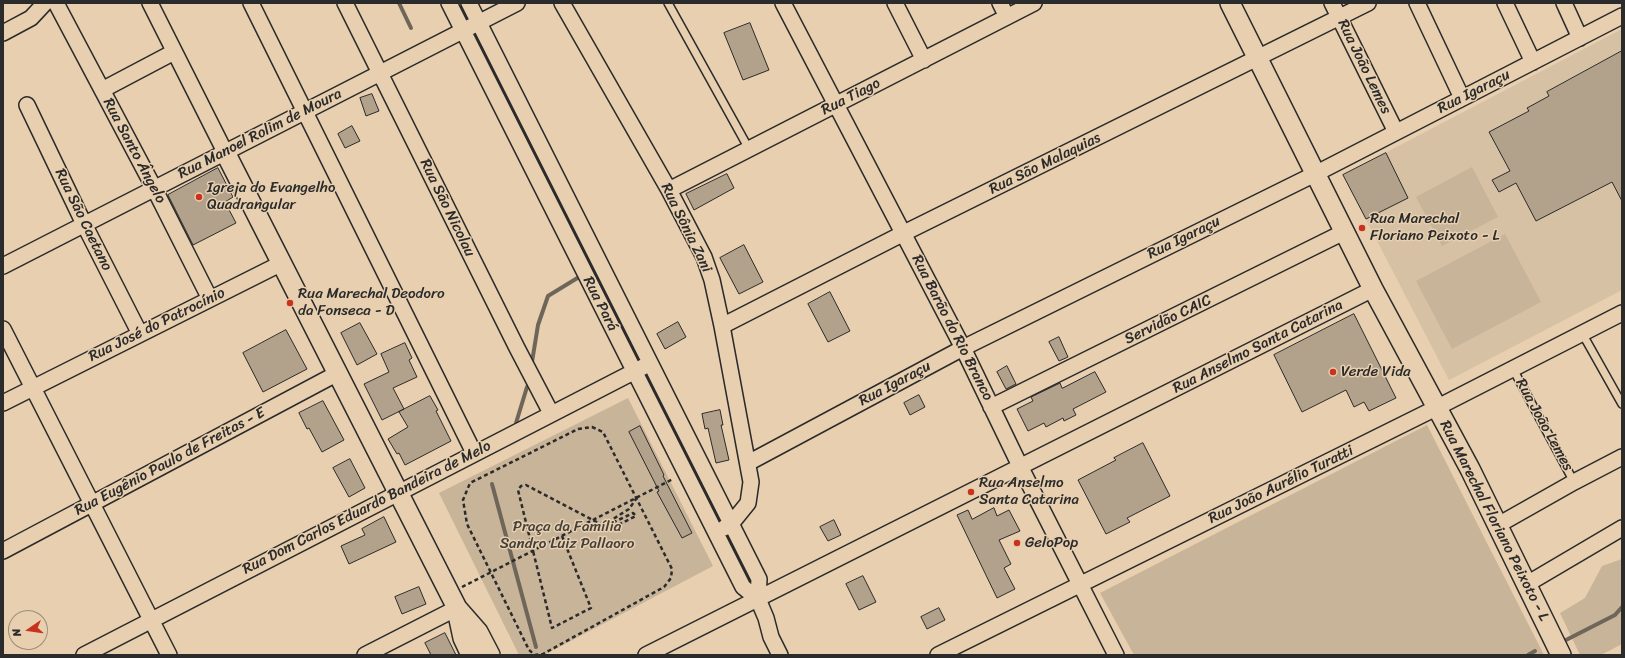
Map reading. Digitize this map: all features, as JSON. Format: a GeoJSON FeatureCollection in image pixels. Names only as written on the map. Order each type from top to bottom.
{"type":"FeatureCollection","features":[{"type":"Feature","properties":{"kind":"street"},"geometry":{"type":"LineString","coordinates":[[3,33],[31,18],[45,3]]}},
{"type":"Feature","properties":{"kind":"street","name":"Rua Santo Ângelo"},"geometry":{"type":"LineString","coordinates":[[56,3],[154,188],[210,299]]}},
{"type":"Feature","properties":{"kind":"street"},"geometry":{"type":"LineString","coordinates":[[150,3],[453,601],[463,638],[471,655]]}},
{"type":"Feature","properties":{"kind":"street"},"geometry":{"type":"LineString","coordinates":[[251,3],[474,453]]}},
{"type":"Feature","properties":{"kind":"street","name":"Rua São Nicolau"},"geometry":{"type":"LineString","coordinates":[[345,3],[551,413]]}},
{"type":"Feature","properties":{"kind":"street","name":"Rua Pará"},"geometry":{"type":"LineString","coordinates":[[449,3],[743,587],[758,598]]}},
{"type":"Feature","properties":{"kind":"street","name":"Rua Pará"},"geometry":{"type":"LineString","coordinates":[[469,3],[759,578],[758,598],[766,618],[771,637],[780,655]]}},
{"type":"Feature","properties":{"kind":"street","name":"Rua Manoel Rolim de Moura"},"geometry":{"type":"LineString","coordinates":[[3,266],[517,3]]}},
{"type":"Feature","properties":{"kind":"street","name":"Rua Sônia Zani"},"geometry":{"type":"LineString","coordinates":[[562,3],[668,190],[704,257],[712,280],[751,482],[748,503],[731,524],[716,533]]}},
{"type":"Feature","properties":{"kind":"street","name":"Rua Barão do Rio Branco"},"geometry":{"type":"LineString","coordinates":[[783,3],[963,348],[1020,466],[1116,655]]}},
{"type":"Feature","properties":{"kind":"street"},"geometry":{"type":"LineString","coordinates":[[895,3],[924,60]]}},
{"type":"Feature","properties":{"kind":"street"},"geometry":{"type":"LineString","coordinates":[[1000,3],[1007,17]]}},
{"type":"Feature","properties":{"kind":"street","name":"Rua Tiago"},"geometry":{"type":"LineString","coordinates":[[668,190],[1034,3]]}},
{"type":"Feature","properties":{"kind":"street","name":"Rua Marechal Floriano Peixoto - L"},"geometry":{"type":"LineString","coordinates":[[1230,3],[1373,289],[1470,469],[1562,655]]}},
{"type":"Feature","properties":{"kind":"street","name":"Rua João Lemes"},"geometry":{"type":"LineString","coordinates":[[1332,3],[1396,132]]}},
{"type":"Feature","properties":{"kind":"street","name":"Rua São Malaquias"},"geometry":{"type":"LineString","coordinates":[[722,326],[904,233],[1258,58],[1339,16],[1368,3]]}},
{"type":"Feature","properties":{"kind":"street"},"geometry":{"type":"LineString","coordinates":[[1417,3],[1462,98]]}},
{"type":"Feature","properties":{"kind":"street"},"geometry":{"type":"LineString","coordinates":[[1505,3],[1533,62]]}},
{"type":"Feature","properties":{"kind":"street"},"geometry":{"type":"LineString","coordinates":[[1564,3],[1580,38]]}},
{"type":"Feature","properties":{"kind":"street","name":"Rua Igaraçu"},"geometry":{"type":"LineString","coordinates":[[748,463],[963,348],[1315,174],[1622,16]]}},
{"type":"Feature","properties":{"kind":"street"},"geometry":{"type":"LineString","coordinates":[[102,90],[174,52]]}},
{"type":"Feature","properties":{"kind":"street","name":"Rua São Caetano"},"geometry":{"type":"LineString","coordinates":[[27,105],[84,224],[140,334]]}},
{"type":"Feature","properties":{"kind":"street","name":"Servidão CAIC"},"geometry":{"type":"LineString","coordinates":[[991,407],[1344,232]]}},
{"type":"Feature","properties":{"kind":"street","name":"Rua José do Patrocínio"},"geometry":{"type":"LineString","coordinates":[[3,403],[282,263]]}},
{"type":"Feature","properties":{"kind":"street","name":"Rua Anselmo Santa Catarina"},"geometry":{"type":"LineString","coordinates":[[646,655],[1373,289]]}},
{"type":"Feature","properties":{"kind":"street","name":"Rua João Aurélio Turatti"},"geometry":{"type":"LineString","coordinates":[[938,655],[1436,408],[1622,313]]}},
{"type":"Feature","properties":{"kind":"street"},"geometry":{"type":"LineString","coordinates":[[3,328],[169,655]]}},
{"type":"Feature","properties":{"kind":"street","name":"Rua Dom Carlos Eduardo Bandeira de Melo"},"geometry":{"type":"LineString","coordinates":[[84,655],[650,363]]}},
{"type":"Feature","properties":{"kind":"street","name":"Rua Eugênio Paulo de Freitas - E"},"geometry":{"type":"LineString","coordinates":[[3,551],[338,373]]}},
{"type":"Feature","properties":{"kind":"street"},"geometry":{"type":"LineString","coordinates":[[1498,525],[1622,457]]}},
{"type":"Feature","properties":{"kind":"street"},"geometry":{"type":"LineString","coordinates":[[1527,584],[1622,528]]}},
{"type":"Feature","properties":{"kind":"street"},"geometry":{"type":"LineString","coordinates":[[365,655],[453,601]]}},
{"type":"Feature","properties":{"kind":"street"},"geometry":{"type":"LineString","coordinates":[[453,601],[478,632],[490,655]]}},
{"type":"Feature","properties":{"kind":"lane"},"geometry":{"type":"LineString","coordinates":[[668,3],[748,149]]}},
{"type":"Feature","properties":{"kind":"lane"},"geometry":{"type":"LineString","coordinates":[[1582,333],[1622,404]]}},
{"type":"Feature","properties":{"kind":"lane","name":"Rua João Lemes"},"geometry":{"type":"LineString","coordinates":[[1513,369],[1574,482]]}},
{"type":"Feature","properties":{"kind":"path"},"geometry":{"type":"LineString","coordinates":[[592,427],[603,432],[672,569],[669,582],[664,587],[543,654],[535,655],[529,650],[491,572],[467,524],[463,500],[470,483],[578,429],[592,427]]}},
{"type":"Feature","properties":{"kind":"path"},"geometry":{"type":"LineString","coordinates":[[453,601],[491,572],[685,473]]}},
{"type":"Feature","properties":{"kind":"path"},"geometry":{"type":"LineString","coordinates":[[562,536],[591,608],[552,628],[518,490],[521,486],[526,485],[595,519],[610,529],[636,516],[633,513],[614,522],[613,519],[629,509],[636,498]]}},
{"type":"Feature","properties":{"kind":"shaded area"},"geometry":{"type":"Polygon","coordinates":[[[1622,29],[1622,290],[1449,380],[1343,175],[1622,29]]]}},
{"type":"Feature","properties":{"kind":"green space"},"geometry":{"type":"Polygon","coordinates":[[[1472,167],[1498,217],[1442,246],[1416,197],[1472,167]]]}},
{"type":"Feature","properties":{"kind":"green space"},"geometry":{"type":"Polygon","coordinates":[[[1505,234],[1541,302],[1452,349],[1416,281],[1505,234]]]}},
{"type":"Feature","properties":{"kind":"green space","name":"Praça da Família Sandro Luiz Pallaoro"},"geometry":{"type":"Polygon","coordinates":[[[628,398],[713,566],[544,655],[519,655],[439,493],[628,398]]]}},
{"type":"Feature","properties":{"kind":"green space"},"geometry":{"type":"Polygon","coordinates":[[[1427,425],[1544,655],[1134,655],[1100,593],[1427,425]]]}},
{"type":"Feature","properties":{"kind":"green space"},"geometry":{"type":"Polygon","coordinates":[[[1622,559],[1622,644],[1601,655],[1580,655],[1560,613],[1585,598],[1602,566],[1622,559]]]}},
{"type":"Feature","properties":{"kind":"building"},"geometry":{"type":"Polygon","coordinates":[[[750,23],[769,70],[743,80],[724,33],[750,23]]]}},
{"type":"Feature","properties":{"kind":"building"},"geometry":{"type":"Polygon","coordinates":[[[1622,51],[1622,201],[1612,182],[1536,221],[1516,183],[1499,192],[1492,180],[1510,171],[1489,132],[1529,111],[1527,108],[1549,96],[1547,92],[1622,51]]]}},
{"type":"Feature","properties":{"kind":"building"},"geometry":{"type":"Polygon","coordinates":[[[372,94],[379,111],[366,116],[360,98],[372,94]]]}},
{"type":"Feature","properties":{"kind":"building"},"geometry":{"type":"Polygon","coordinates":[[[352,126],[360,141],[345,148],[338,134],[352,126]]]}},
{"type":"Feature","properties":{"kind":"building"},"geometry":{"type":"Polygon","coordinates":[[[1386,153],[1408,198],[1366,219],[1343,175],[1386,153]]]}},
{"type":"Feature","properties":{"kind":"building","name":"Igreja do Evangelho Quadrangular"},"geometry":{"type":"Polygon","coordinates":[[[218,168],[233,197],[225,202],[236,223],[193,245],[168,195],[218,168]]]}},
{"type":"Feature","properties":{"kind":"building"},"geometry":{"type":"Polygon","coordinates":[[[727,174],[734,188],[694,210],[686,194],[727,174]]]}},
{"type":"Feature","properties":{"kind":"building"},"geometry":{"type":"Polygon","coordinates":[[[744,245],[763,282],[739,294],[720,258],[744,245]]]}},
{"type":"Feature","properties":{"kind":"building"},"geometry":{"type":"Polygon","coordinates":[[[830,292],[850,331],[828,342],[808,304],[830,292]]]}},
{"type":"Feature","properties":{"kind":"building","name":"Verde Vida"},"geometry":{"type":"Polygon","coordinates":[[[1354,314],[1396,398],[1369,411],[1364,402],[1354,407],[1346,390],[1302,412],[1274,355],[1354,314]]]}},
{"type":"Feature","properties":{"kind":"building"},"geometry":{"type":"Polygon","coordinates":[[[678,322],[686,337],[665,349],[657,334],[678,322]]]}},
{"type":"Feature","properties":{"kind":"building"},"geometry":{"type":"Polygon","coordinates":[[[360,323],[377,354],[357,365],[341,333],[360,323]]]}},
{"type":"Feature","properties":{"kind":"building"},"geometry":{"type":"Polygon","coordinates":[[[286,330],[307,369],[263,392],[243,353],[286,330]]]}},
{"type":"Feature","properties":{"kind":"building"},"geometry":{"type":"Polygon","coordinates":[[[1059,337],[1068,357],[1059,361],[1049,342],[1059,337]]]}},
{"type":"Feature","properties":{"kind":"building"},"geometry":{"type":"Polygon","coordinates":[[[405,343],[412,358],[409,360],[417,377],[393,388],[404,409],[382,420],[364,384],[389,372],[381,354],[405,343]]]}},
{"type":"Feature","properties":{"kind":"building"},"geometry":{"type":"Polygon","coordinates":[[[1007,366],[1016,384],[1006,389],[997,372],[1007,366]]]}},
{"type":"Feature","properties":{"kind":"building"},"geometry":{"type":"Polygon","coordinates":[[[1095,372],[1106,392],[1073,409],[1076,415],[1064,421],[1063,418],[1046,427],[1044,423],[1028,431],[1017,409],[1033,401],[1031,397],[1060,383],[1062,388],[1095,372]]]}},
{"type":"Feature","properties":{"kind":"building"},"geometry":{"type":"Polygon","coordinates":[[[919,395],[925,407],[910,415],[904,403],[919,395]]]}},
{"type":"Feature","properties":{"kind":"building"},"geometry":{"type":"Polygon","coordinates":[[[430,396],[438,410],[436,411],[451,441],[405,465],[399,453],[397,454],[388,439],[408,427],[399,412],[430,396]]]}},
{"type":"Feature","properties":{"kind":"building"},"geometry":{"type":"Polygon","coordinates":[[[323,401],[344,440],[322,452],[309,428],[307,429],[299,413],[323,401]]]}},
{"type":"Feature","properties":{"kind":"building"},"geometry":{"type":"Polygon","coordinates":[[[720,410],[723,425],[721,425],[729,460],[716,463],[708,428],[705,429],[702,414],[720,410]]]}},
{"type":"Feature","properties":{"kind":"building"},"geometry":{"type":"Polygon","coordinates":[[[640,426],[692,533],[682,538],[657,492],[659,491],[629,432],[640,426]]]}},
{"type":"Feature","properties":{"kind":"building"},"geometry":{"type":"Polygon","coordinates":[[[1143,443],[1170,496],[1127,518],[1130,522],[1106,534],[1078,480],[1116,460],[1114,458],[1143,443]]]}},
{"type":"Feature","properties":{"kind":"building"},"geometry":{"type":"Polygon","coordinates":[[[350,459],[365,488],[349,497],[333,468],[350,459]]]}},
{"type":"Feature","properties":{"kind":"building"},"geometry":{"type":"Polygon","coordinates":[[[994,508],[997,516],[1009,510],[1020,531],[999,540],[1011,564],[1004,568],[1015,589],[997,598],[957,515],[968,510],[972,519],[994,508]]]}},
{"type":"Feature","properties":{"kind":"building"},"geometry":{"type":"Polygon","coordinates":[[[384,517],[396,542],[349,564],[341,546],[365,535],[362,529],[384,517]]]}},
{"type":"Feature","properties":{"kind":"building"},"geometry":{"type":"Polygon","coordinates":[[[834,520],[841,535],[828,541],[820,527],[834,520]]]}},
{"type":"Feature","properties":{"kind":"building"},"geometry":{"type":"Polygon","coordinates":[[[863,576],[876,602],[859,610],[846,584],[863,576]]]}},
{"type":"Feature","properties":{"kind":"building"},"geometry":{"type":"Polygon","coordinates":[[[419,587],[426,604],[402,614],[395,597],[419,587]]]}},
{"type":"Feature","properties":{"kind":"building"},"geometry":{"type":"Polygon","coordinates":[[[939,608],[945,620],[927,629],[921,617],[939,608]]]}},
{"type":"Feature","properties":{"kind":"building"},"geometry":{"type":"Polygon","coordinates":[[[445,633],[456,655],[431,655],[425,643],[445,633]]]}},
{"type":"Feature","properties":{"kind":"waterway"},"geometry":{"type":"LineString","coordinates":[[399,3],[411,28]]}},
{"type":"Feature","properties":{"kind":"waterway"},"geometry":{"type":"LineString","coordinates":[[532,362],[538,325],[548,296],[579,277]]}},
{"type":"Feature","properties":{"kind":"waterway"},"geometry":{"type":"LineString","coordinates":[[516,423],[527,387]]}},
{"type":"Feature","properties":{"kind":"waterway"},"geometry":{"type":"LineString","coordinates":[[492,484],[536,647]]}},
{"type":"Feature","properties":{"kind":"waterway"},"geometry":{"type":"LineString","coordinates":[[1566,640],[1615,615],[1622,607]]}},
{"type":"Feature","properties":{"kind":"waterway"},"geometry":{"type":"LineString","coordinates":[[1528,655],[1535,651]]}},
{"type":"Feature","properties":{"kind":"place","name":"Igreja do Evangelho Quadrangular"},"geometry":{"type":"Point","coordinates":[199,197]}},
{"type":"Feature","properties":{"kind":"place","name":"Rua Marechal Floriano Peixoto - L"},"geometry":{"type":"Point","coordinates":[1362,228]}},
{"type":"Feature","properties":{"kind":"place","name":"Rua Marechal Deodoro da Fonseca - D"},"geometry":{"type":"Point","coordinates":[290,303]}},
{"type":"Feature","properties":{"kind":"place","name":"Verde Vida"},"geometry":{"type":"Point","coordinates":[1333,372]}},
{"type":"Feature","properties":{"kind":"place","name":"Rua Anselmo Santa Catarina"},"geometry":{"type":"Point","coordinates":[971,492]}},
{"type":"Feature","properties":{"kind":"place","name":"GeloPop"},"geometry":{"type":"Point","coordinates":[1017,543]}}]}
